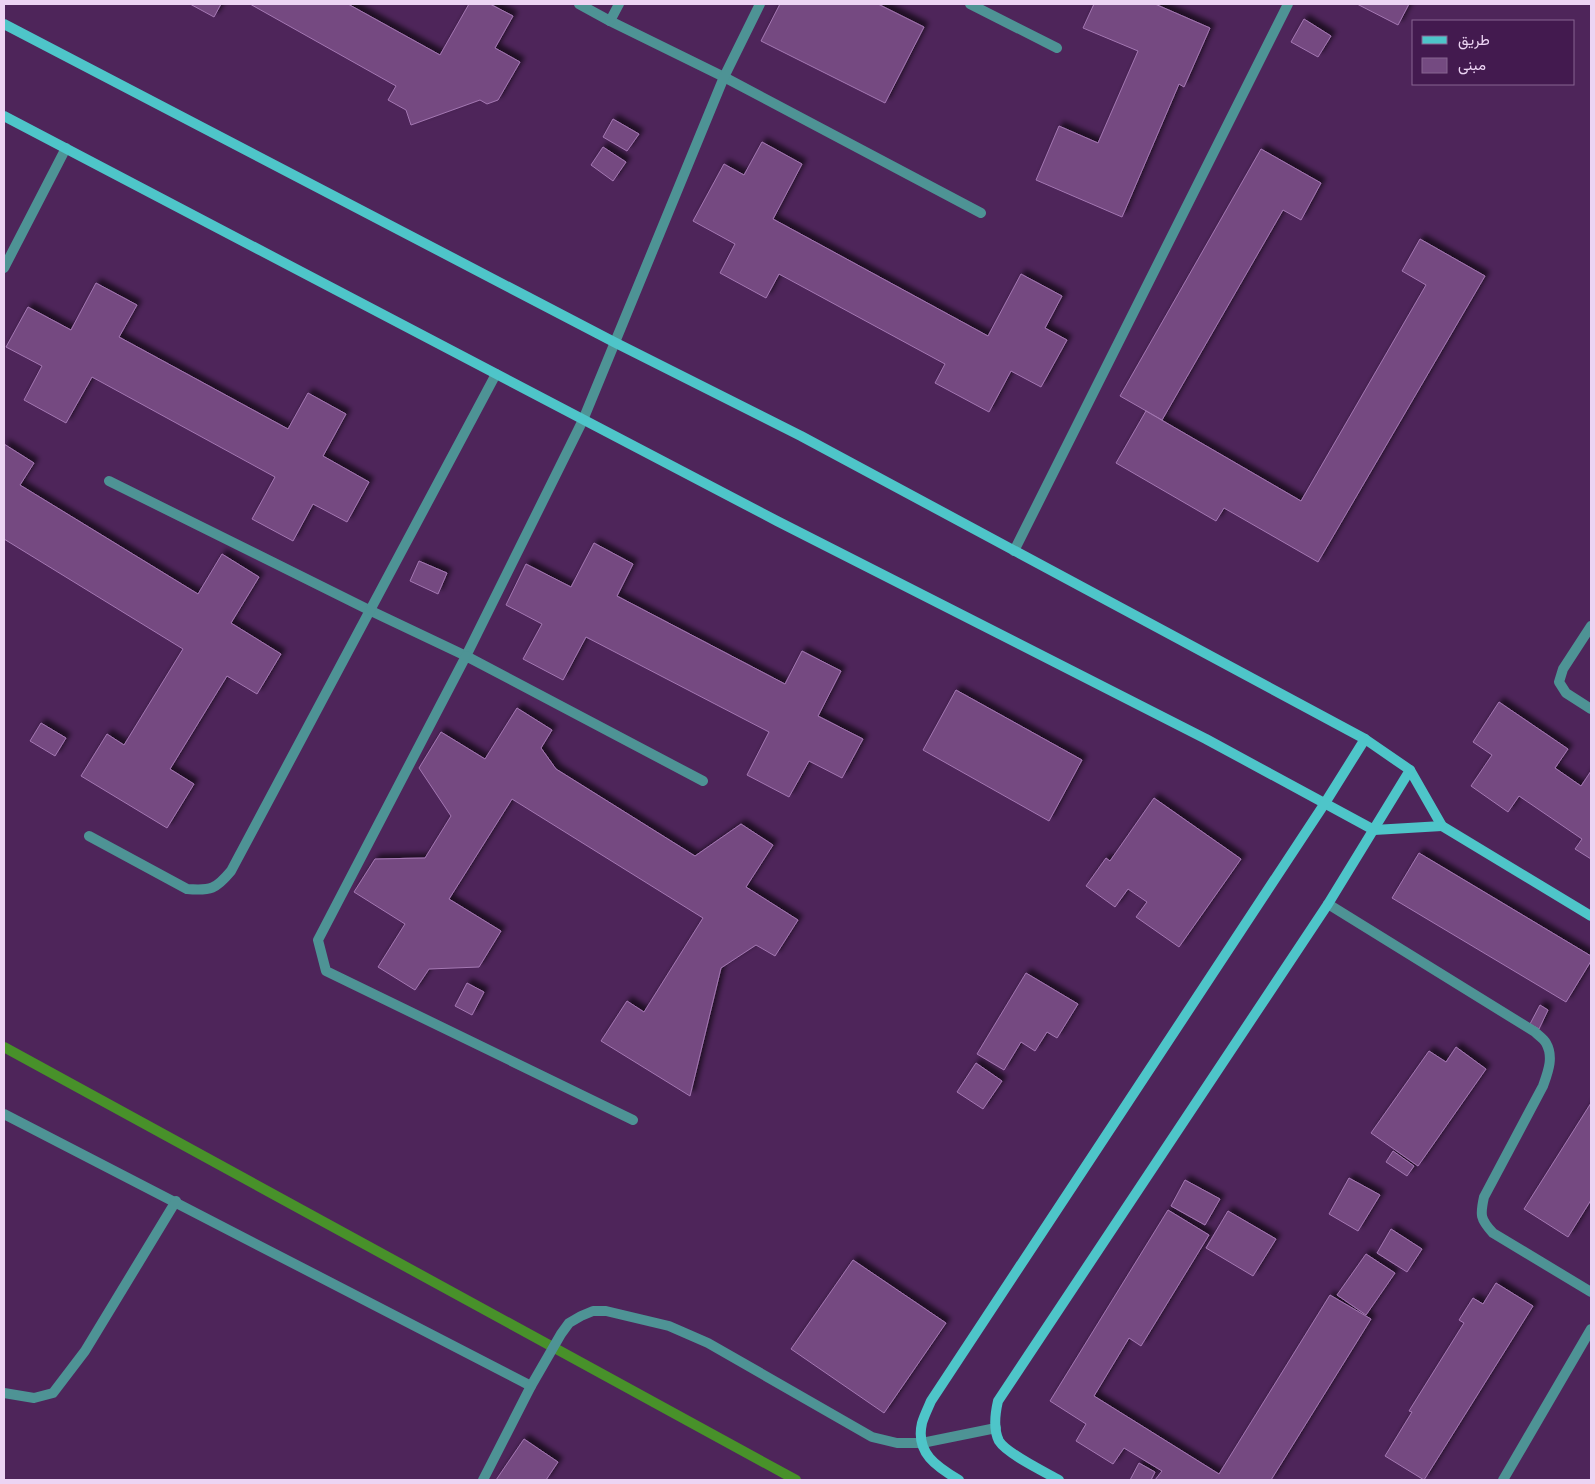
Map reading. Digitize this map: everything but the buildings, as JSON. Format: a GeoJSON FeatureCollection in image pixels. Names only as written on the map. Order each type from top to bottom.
{"type":"FeatureCollection","features":[{"type":"Feature","properties":{"kind":"street"},"geometry":{"type":"LineString","coordinates":[[579,4],[724,77],[981,213]]}},
{"type":"Feature","properties":{"kind":"street"},"geometry":{"type":"LineString","coordinates":[[610,21],[619,4]]}},
{"type":"Feature","properties":{"kind":"street"},"geometry":{"type":"LineString","coordinates":[[633,1120],[326,970],[318,940],[466,656],[583,420],[724,77],[760,4]]}},
{"type":"Feature","properties":{"kind":"street"},"geometry":{"type":"LineString","coordinates":[[970,4],[1057,48]]}},
{"type":"Feature","properties":{"kind":"street"},"geometry":{"type":"LineString","coordinates":[[1014,552],[1288,4]]}},
{"type":"Feature","properties":{"kind":"street"},"geometry":{"type":"LineString","coordinates":[[4,24],[614,342],[801,436],[1365,739],[1410,770],[1442,826],[1591,916]]}},
{"type":"Feature","properties":{"kind":"street"},"geometry":{"type":"LineString","coordinates":[[4,116],[776,521],[1206,738],[1374,830],[1442,826]]}},
{"type":"Feature","properties":{"kind":"street"},"geometry":{"type":"LineString","coordinates":[[4,268],[66,148]]}},
{"type":"Feature","properties":{"kind":"street"},"geometry":{"type":"LineString","coordinates":[[89,836],[187,889],[204,890],[219,886],[231,871],[496,374]]}},
{"type":"Feature","properties":{"kind":"street"},"geometry":{"type":"LineString","coordinates":[[109,481],[466,656],[703,781]]}},
{"type":"Feature","properties":{"kind":"street"},"geometry":{"type":"LineString","coordinates":[[1591,626],[1563,670],[1559,682],[1566,692],[1591,710]]}},
{"type":"Feature","properties":{"kind":"street"},"geometry":{"type":"LineString","coordinates":[[959,1480],[927,1456],[922,1443],[922,1424],[931,1401],[1325,803],[1365,739]]}},
{"type":"Feature","properties":{"kind":"street"},"geometry":{"type":"LineString","coordinates":[[1059,1480],[1012,1453],[999,1441],[995,1414],[998,1401],[1328,904],[1410,770]]}},
{"type":"Feature","properties":{"kind":"street"},"geometry":{"type":"LineString","coordinates":[[1328,904],[1534,1032],[1546,1042],[1550,1057],[1549,1069],[1484,1197],[1481,1210],[1482,1221],[1493,1233],[1591,1292]]}},
{"type":"Feature","properties":{"kind":"street"},"geometry":{"type":"LineString","coordinates":[[4,1114],[176,1201],[531,1386]]}},
{"type":"Feature","properties":{"kind":"street"},"geometry":{"type":"LineString","coordinates":[[4,1393],[34,1398],[53,1393],[85,1351],[176,1201]]}},
{"type":"Feature","properties":{"kind":"street"},"geometry":{"type":"LineString","coordinates":[[483,1480],[531,1386],[561,1334],[569,1323],[593,1311],[606,1311],[669,1326],[708,1343],[872,1438],[897,1443],[922,1443],[996,1428]]}},
{"type":"Feature","properties":{"kind":"street"},"geometry":{"type":"LineString","coordinates":[[1503,1480],[1587,1343],[1591,1329]]}},
{"type":"Feature","properties":{"kind":"waterway"},"geometry":{"type":"LineString","coordinates":[[4,1047],[796,1480]]}}]}
